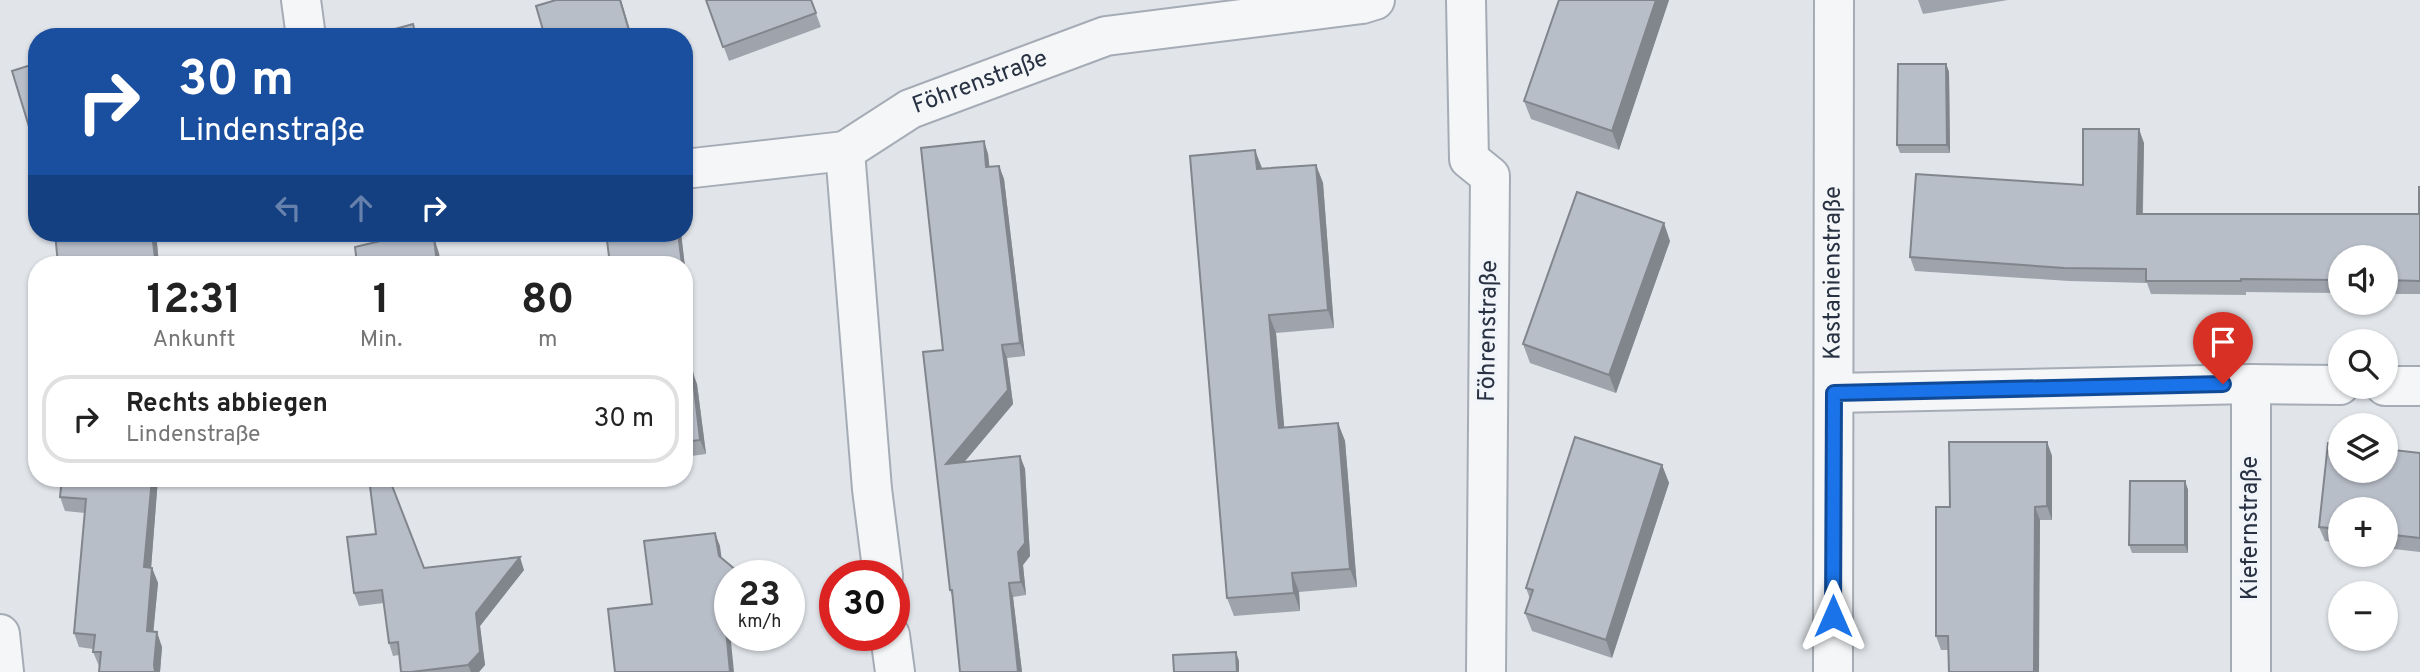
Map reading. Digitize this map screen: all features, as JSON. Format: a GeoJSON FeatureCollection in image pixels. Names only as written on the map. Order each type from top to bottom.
{"type":"FeatureCollection","features":[{"type":"Feature","properties":{"kind":"street"},"geometry":{"type":"LineString","coordinates":[[301,0],[305,28]]}},
{"type":"Feature","properties":{"kind":"street","name":"Föhrenstraße"},"geometry":{"type":"LineString","coordinates":[[693,168],[845,151],[910,109],[1106,37],[1362,4],[1375,0]]}},
{"type":"Feature","properties":{"kind":"street","name":"Föhrenstraße"},"geometry":{"type":"LineString","coordinates":[[1466,0],[1469,159],[1490,176],[1486,672]]}},
{"type":"Feature","properties":{"kind":"street","name":"Kastanienstraße"},"geometry":{"type":"LineString","coordinates":[[1833,672],[1834,0]]}},
{"type":"Feature","properties":{"kind":"street"},"geometry":{"type":"LineString","coordinates":[[845,151],[872,489],[881,560]]}},
{"type":"Feature","properties":{"kind":"street"},"geometry":{"type":"LineString","coordinates":[[1834,393],[2250,384],[2328,385]]}},
{"type":"Feature","properties":{"kind":"street","name":"Kiefernstraße"},"geometry":{"type":"LineString","coordinates":[[2250,384],[2251,672]]}},
{"type":"Feature","properties":{"kind":"street"},"geometry":{"type":"LineString","coordinates":[[2398,386],[2420,386]]}},
{"type":"Feature","properties":{"kind":"street"},"geometry":{"type":"LineString","coordinates":[[0,634],[4,672]]}},
{"type":"Feature","properties":{"kind":"street"},"geometry":{"type":"LineString","coordinates":[[892,651],[895,672]]}},
{"type":"Feature","properties":{"kind":"building"},"geometry":{"type":"Polygon","coordinates":[[[556,0],[620,0],[628,28],[542,28],[536,6],[556,0]]]}},
{"type":"Feature","properties":{"kind":"building"},"geometry":{"type":"Polygon","coordinates":[[[706,0],[811,0],[816,13],[723,47],[706,0]]]}},
{"type":"Feature","properties":{"kind":"building"},"geometry":{"type":"Polygon","coordinates":[[[1559,0],[1656,0],[1612,131],[1524,101],[1559,0]]]}},
{"type":"Feature","properties":{"kind":"building"},"geometry":{"type":"Polygon","coordinates":[[[413,24],[414,28],[399,28],[413,24]]]}},
{"type":"Feature","properties":{"kind":"building"},"geometry":{"type":"Polygon","coordinates":[[[1898,64],[1946,64],[1947,145],[1897,145],[1898,64]]]}},
{"type":"Feature","properties":{"kind":"building"},"geometry":{"type":"Polygon","coordinates":[[[28,66],[28,123],[12,71],[28,66]]]}},
{"type":"Feature","properties":{"kind":"building"},"geometry":{"type":"Polygon","coordinates":[[[2083,129],[2139,129],[2137,214],[2419,214],[2420,187],[2420,281],[2398,280],[2398,245],[2328,245],[2328,280],[2146,281],[2146,269],[2064,268],[1910,257],[1916,174],[2083,185],[2083,129]]]}},
{"type":"Feature","properties":{"kind":"building"},"geometry":{"type":"Polygon","coordinates":[[[984,141],[986,167],[999,166],[1020,343],[1002,345],[1008,390],[946,464],[1020,456],[1025,543],[1018,552],[1021,582],[1009,583],[1018,672],[960,672],[923,352],[943,350],[921,148],[984,141]]]}},
{"type":"Feature","properties":{"kind":"building"},"geometry":{"type":"Polygon","coordinates":[[[1255,150],[1257,169],[1316,165],[1328,310],[1269,315],[1279,428],[1338,423],[1350,569],[1292,573],[1294,593],[1227,598],[1190,156],[1255,150]]]}},
{"type":"Feature","properties":{"kind":"building"},"geometry":{"type":"Polygon","coordinates":[[[1577,192],[1664,223],[1609,375],[1523,344],[1577,192]]]}},
{"type":"Feature","properties":{"kind":"building"},"geometry":{"type":"Polygon","coordinates":[[[56,242],[153,242],[155,256],[57,256],[56,242]]]}},
{"type":"Feature","properties":{"kind":"building"},"geometry":{"type":"Polygon","coordinates":[[[376,242],[434,242],[436,256],[356,256],[355,247],[376,242]]]}},
{"type":"Feature","properties":{"kind":"building"},"geometry":{"type":"Polygon","coordinates":[[[607,242],[679,242],[681,256],[609,256],[607,242]]]}},
{"type":"Feature","properties":{"kind":"building"},"geometry":{"type":"Polygon","coordinates":[[[693,379],[700,440],[693,441],[693,379]]]}},
{"type":"Feature","properties":{"kind":"building"},"geometry":{"type":"Polygon","coordinates":[[[1575,437],[1662,465],[1606,640],[1525,613],[1533,590],[1526,588],[1575,437]]]}},
{"type":"Feature","properties":{"kind":"building"},"geometry":{"type":"Polygon","coordinates":[[[1949,442],[2047,442],[2047,506],[2035,507],[2034,672],[1949,672],[1948,636],[1936,636],[1936,507],[1950,507],[1949,442]]]}},
{"type":"Feature","properties":{"kind":"building"},"geometry":{"type":"Polygon","coordinates":[[[2328,443],[2328,483],[2398,483],[2398,450],[2420,453],[2420,538],[2398,535],[2398,497],[2328,497],[2328,528],[2319,527],[2328,443]]]}},
{"type":"Feature","properties":{"kind":"building"},"geometry":{"type":"Polygon","coordinates":[[[2130,481],[2185,481],[2185,545],[2129,545],[2130,481]]]}},
{"type":"Feature","properties":{"kind":"building"},"geometry":{"type":"Polygon","coordinates":[[[61,487],[151,487],[144,567],[152,568],[147,631],[157,632],[155,672],[99,672],[101,652],[93,652],[95,635],[74,633],[86,499],[60,497],[61,487]]]}},
{"type":"Feature","properties":{"kind":"building"},"geometry":{"type":"Polygon","coordinates":[[[370,487],[392,487],[424,568],[520,557],[476,613],[480,652],[468,665],[401,672],[398,642],[389,643],[382,590],[354,593],[347,537],[376,534],[370,487]]]}},
{"type":"Feature","properties":{"kind":"building"},"geometry":{"type":"Polygon","coordinates":[[[715,533],[719,556],[724,560],[714,560],[714,651],[728,651],[730,672],[615,672],[608,609],[652,604],[644,541],[715,533]]]}},
{"type":"Feature","properties":{"kind":"building"},"geometry":{"type":"Polygon","coordinates":[[[1236,652],[1237,672],[1174,672],[1173,655],[1236,652]]]}},
{"type":"Feature","properties":{"kind":"route"},"geometry":{"type":"LineString","coordinates":[[1833,616],[1834,393],[2223,384]]}}]}
